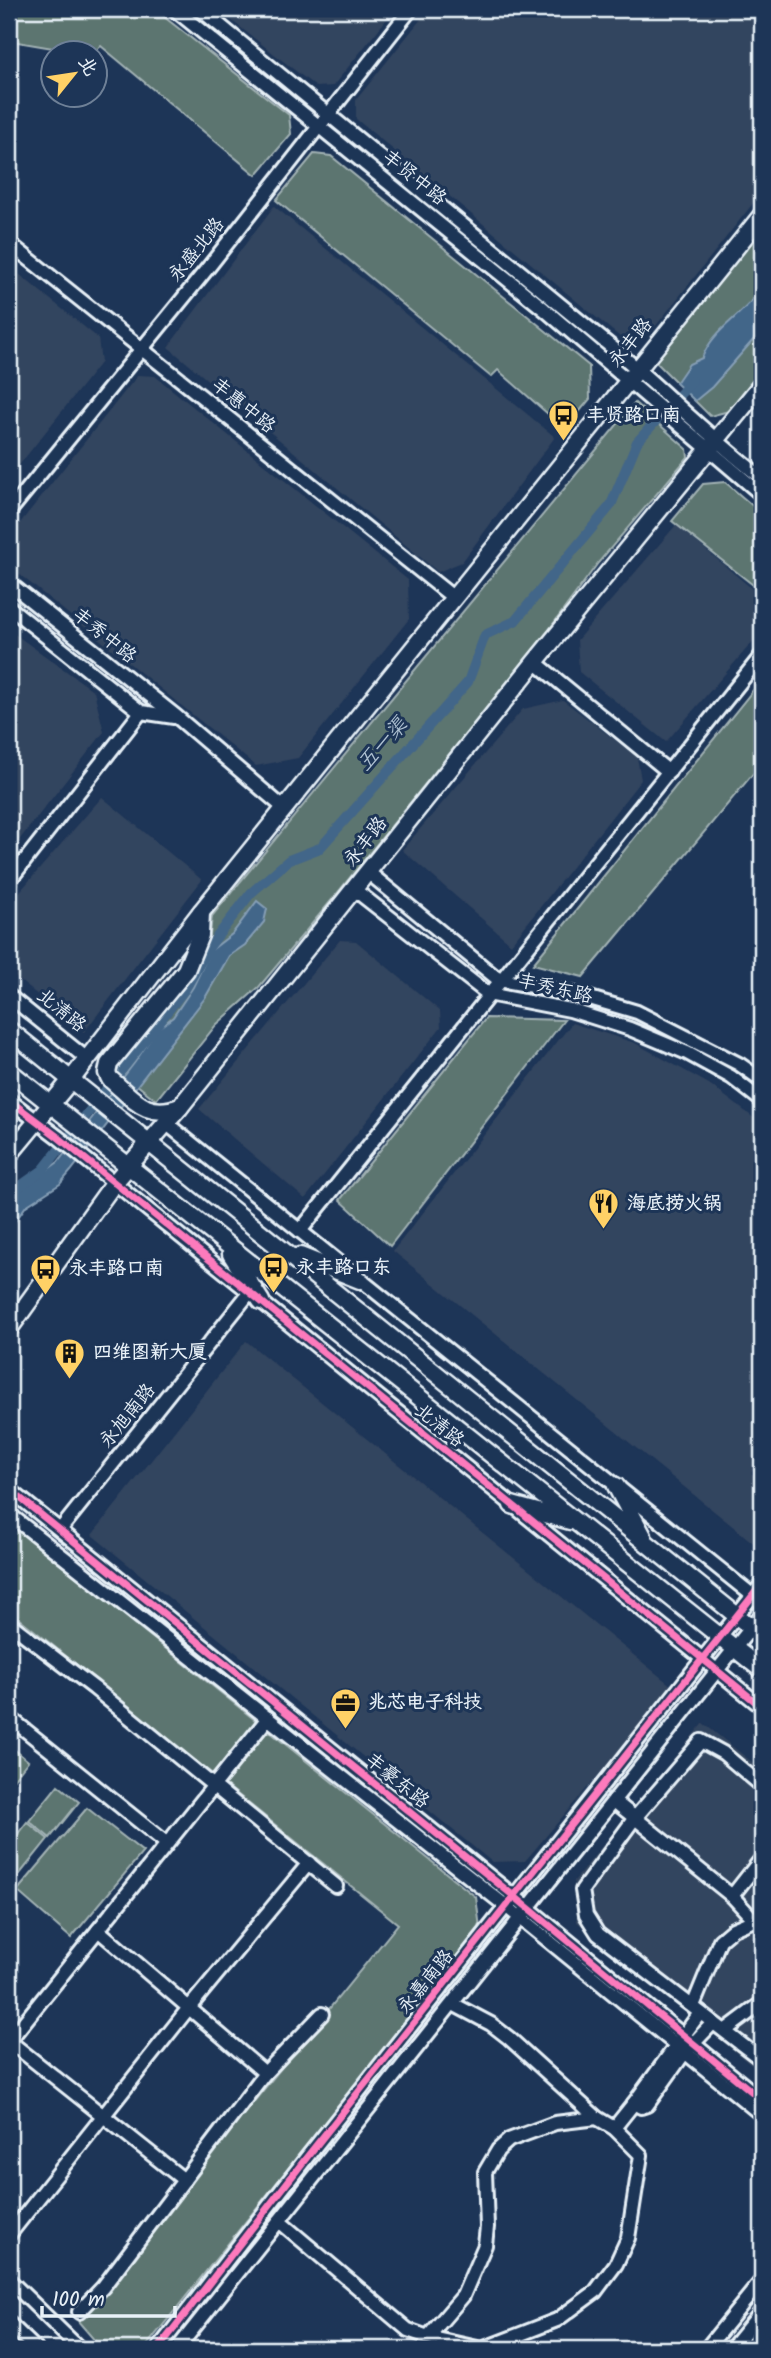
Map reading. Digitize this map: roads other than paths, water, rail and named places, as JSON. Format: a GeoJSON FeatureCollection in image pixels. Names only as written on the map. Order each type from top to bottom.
{"type":"FeatureCollection","features":[{"type":"Feature","properties":{"kind":"main road","name":"永丰路"},"geometry":{"type":"LineString","coordinates":[[9,1155],[762,215]]}},
{"type":"Feature","properties":{"kind":"main road","name":"永丰路"},"geometry":{"type":"LineString","coordinates":[[9,1329],[114,1183],[180,1107],[369,873],[534,662],[762,384]]}},
{"type":"Feature","properties":{"kind":"main road"},"geometry":{"type":"LineString","coordinates":[[180,1107],[165,1112],[154,1112],[145,1108],[110,1079],[107,1073],[109,1064],[186,970],[200,935],[201,912]]}},
{"type":"Feature","properties":{"kind":"main road","name":"北清路"},"geometry":{"type":"LineString","coordinates":[[9,1030],[757,1632]]}},
{"type":"Feature","properties":{"kind":"main road","name":"北清路"},"geometry":{"type":"LineString","coordinates":[[9,1071],[762,1670]]}},
{"type":"Feature","properties":{"kind":"main road"},"geometry":{"type":"LineString","coordinates":[[224,1243],[256,1296]]}},
{"type":"Feature","properties":{"kind":"main road"},"geometry":{"type":"LineString","coordinates":[[285,1250],[360,1280]]}},
{"type":"Feature","properties":{"kind":"main road"},"geometry":{"type":"LineString","coordinates":[[616,1486],[645,1541]]}},
{"type":"Feature","properties":{"kind":"main road"},"geometry":{"type":"LineString","coordinates":[[512,1505],[578,1523]]}},
{"type":"Feature","properties":{"kind":"street","name":"丰贤中路"},"geometry":{"type":"LineString","coordinates":[[174,9],[633,374]]}},
{"type":"Feature","properties":{"kind":"street","name":"丰贤中路"},"geometry":{"type":"LineString","coordinates":[[200,9],[330,113],[633,374]]}},
{"type":"Feature","properties":{"kind":"street","name":"永盛北路"},"geometry":{"type":"LineString","coordinates":[[9,512],[411,9]]}},
{"type":"Feature","properties":{"kind":"street","name":"丰惠中路"},"geometry":{"type":"LineString","coordinates":[[9,243],[454,598]]}},
{"type":"Feature","properties":{"kind":"street"},"geometry":{"type":"LineString","coordinates":[[633,374],[713,445],[762,495]]}},
{"type":"Feature","properties":{"kind":"street"},"geometry":{"type":"LineString","coordinates":[[713,445],[762,478]]}},
{"type":"Feature","properties":{"kind":"street","name":"丰秀中路"},"geometry":{"type":"LineString","coordinates":[[9,583],[177,717],[285,808]]}},
{"type":"Feature","properties":{"kind":"street","name":"丰秀中路"},"geometry":{"type":"LineString","coordinates":[[9,607],[141,712]]}},
{"type":"Feature","properties":{"kind":"street"},"geometry":{"type":"LineString","coordinates":[[300,1231],[762,655]]}},
{"type":"Feature","properties":{"kind":"street"},"geometry":{"type":"LineString","coordinates":[[534,662],[669,772]]}},
{"type":"Feature","properties":{"kind":"street"},"geometry":{"type":"LineString","coordinates":[[9,881],[141,712],[177,717]]}},
{"type":"Feature","properties":{"kind":"street","name":"丰秀东路"},"geometry":{"type":"LineString","coordinates":[[369,873],[499,980],[576,994],[637,1012],[728,1057],[762,1080]]}},
{"type":"Feature","properties":{"kind":"street","name":"丰秀东路"},"geometry":{"type":"LineString","coordinates":[[355,890],[488,994],[570,1010],[630,1029],[687,1053],[731,1077],[762,1101]]}},
{"type":"Feature","properties":{"kind":"street","name":"北清路"},"geometry":{"type":"LineString","coordinates":[[9,996],[87,1059]]}},
{"type":"Feature","properties":{"kind":"street"},"geometry":{"type":"LineString","coordinates":[[9,1100],[36,1121]]}},
{"type":"Feature","properties":{"kind":"street","name":"北清路"},"geometry":{"type":"LineString","coordinates":[[36,1121],[762,1707]]}},
{"type":"Feature","properties":{"kind":"street"},"geometry":{"type":"LineString","coordinates":[[166,1123],[758,1600]]}},
{"type":"Feature","properties":{"kind":"street","name":"永旭南路"},"geometry":{"type":"LineString","coordinates":[[61,1530],[256,1296]]}},
{"type":"Feature","properties":{"kind":"street","name":"丰豪东路"},"geometry":{"type":"LineString","coordinates":[[9,1489],[685,2044],[762,2100]]}},
{"type":"Feature","properties":{"kind":"street","name":"丰豪东路"},"geometry":{"type":"LineString","coordinates":[[9,1514],[268,1718],[511,1902]]}},
{"type":"Feature","properties":{"kind":"street","name":"永嘉南路"},"geometry":{"type":"LineString","coordinates":[[158,2349],[737,1616],[758,1600],[762,1584]]}},
{"type":"Feature","properties":{"kind":"street","name":"永嘉南路"},"geometry":{"type":"LineString","coordinates":[[177,2349],[735,1648],[757,1632],[762,1614]]}},
{"type":"Feature","properties":{"kind":"street"},"geometry":{"type":"LineString","coordinates":[[9,1623],[336,1886]]}},
{"type":"Feature","properties":{"kind":"street"},"geometry":{"type":"LineString","coordinates":[[9,1717],[166,1843]]}},
{"type":"Feature","properties":{"kind":"street"},"geometry":{"type":"LineString","coordinates":[[184,2180],[9,2041],[268,1718]]}},
{"type":"Feature","properties":{"kind":"street"},"geometry":{"type":"LineString","coordinates":[[762,1786],[723,1753],[701,1741],[635,1819],[582,1890],[586,1915],[598,1934],[762,2060]]}},
{"type":"Feature","properties":{"kind":"street"},"geometry":{"type":"LineString","coordinates":[[614,1801],[732,1896],[758,1922],[733,1929],[720,1940],[685,2044]]}},
{"type":"Feature","properties":{"kind":"street"},"geometry":{"type":"LineString","coordinates":[[732,1896],[762,1858]]}},
{"type":"Feature","properties":{"kind":"street"},"geometry":{"type":"LineString","coordinates":[[9,2235],[188,2009],[309,1863]]}},
{"type":"Feature","properties":{"kind":"street"},"geometry":{"type":"LineString","coordinates":[[99,1930],[265,2073]]}},
{"type":"Feature","properties":{"kind":"street"},"geometry":{"type":"LineString","coordinates":[[726,2030],[762,2003]]}},
{"type":"Feature","properties":{"kind":"street"},"geometry":{"type":"LineString","coordinates":[[279,2221],[408,2330],[428,2337],[482,2349],[556,2320],[595,2292],[617,2264],[628,2238],[641,2155],[614,2128],[597,2118],[500,2031],[453,2004]]}},
{"type":"Feature","properties":{"kind":"street"},"geometry":{"type":"LineString","coordinates":[[79,2312],[103,2287],[265,2073],[322,2014]]}},
{"type":"Feature","properties":{"kind":"street"},"geometry":{"type":"LineString","coordinates":[[614,2128],[685,2044],[713,2023]]}},
{"type":"Feature","properties":{"kind":"street","name":"丰豪东路"},"geometry":{"type":"LineString","coordinates":[[685,2044],[762,2115]]}},
{"type":"Feature","properties":{"kind":"street"},"geometry":{"type":"LineString","coordinates":[[428,2337],[463,2296],[485,2245],[485,2172],[498,2150],[509,2140],[555,2123],[597,2118]]}},
{"type":"Feature","properties":{"kind":"street"},"geometry":{"type":"LineString","coordinates":[[9,2280],[80,2349]]}},
{"type":"Feature","properties":{"kind":"street"},"geometry":{"type":"LineString","coordinates":[[706,2349],[762,2280]]}},
{"type":"Feature","properties":{"kind":"street"},"geometry":{"type":"LineString","coordinates":[[731,2349],[762,2311]]}},
{"type":"Feature","properties":{"kind":"street"},"geometry":{"type":"LineString","coordinates":[[9,2323],[36,2349]]}},
{"type":"Feature","properties":{"kind":"waterway","name":"五一渠"},"geometry":{"type":"LineString","coordinates":[[9,1194],[43,1170],[185,989],[209,947],[251,893],[289,860],[320,848],[468,682],[485,635],[515,621],[611,505],[637,442],[692,381]]}},
{"type":"Feature","properties":{"kind":"place","name":"丰贤路口南"},"geometry":{"type":"Point","coordinates":[563,443]}},
{"type":"Feature","properties":{"kind":"place","name":"海底捞火锅"},"geometry":{"type":"Point","coordinates":[604,1231]}},
{"type":"Feature","properties":{"kind":"place","name":"永丰路口东"},"geometry":{"type":"Point","coordinates":[273,1295]}},
{"type":"Feature","properties":{"kind":"place","name":"永丰路口南"},"geometry":{"type":"Point","coordinates":[46,1296]}},
{"type":"Feature","properties":{"kind":"place","name":"四维图新大厦"},"geometry":{"type":"Point","coordinates":[70,1380]}},
{"type":"Feature","properties":{"kind":"place","name":"兆芯电子科技"},"geometry":{"type":"Point","coordinates":[345,1730]}}]}
